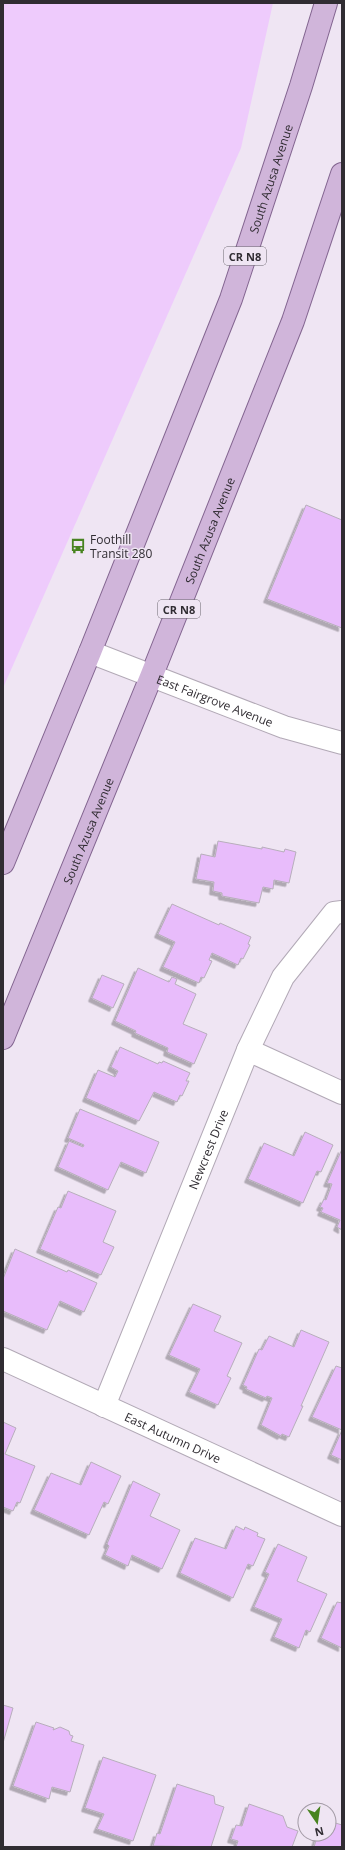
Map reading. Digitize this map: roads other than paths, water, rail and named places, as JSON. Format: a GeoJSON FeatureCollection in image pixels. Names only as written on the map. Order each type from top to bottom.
{"type":"FeatureCollection","features":[{"type":"Feature","properties":{"kind":"main road","name":"South Azusa Avenue"},"geometry":{"type":"LineString","coordinates":[[3,863],[90,652],[231,299],[301,86],[326,3]]}},
{"type":"Feature","properties":{"kind":"main road","name":"South Azusa Avenue"},"geometry":{"type":"LineString","coordinates":[[3,1038],[152,677],[294,321],[342,174]]}},
{"type":"Feature","properties":{"kind":"street","name":"East Fairgrove Avenue"},"geometry":{"type":"LineString","coordinates":[[90,652],[284,727],[342,743]]}},
{"type":"Feature","properties":{"kind":"street","name":"Newcrest Drive"},"geometry":{"type":"LineString","coordinates":[[104,1406],[248,1050],[283,976],[334,913],[342,912]]}},
{"type":"Feature","properties":{"kind":"street"},"geometry":{"type":"LineString","coordinates":[[248,1050],[342,1093]]}},
{"type":"Feature","properties":{"kind":"street","name":"East Autumn Drive"},"geometry":{"type":"LineString","coordinates":[[3,1359],[342,1515]]}},
{"type":"Feature","properties":{"kind":"place","name":"Foothill Transit 280"},"geometry":{"type":"Point","coordinates":[78,546]}}]}
